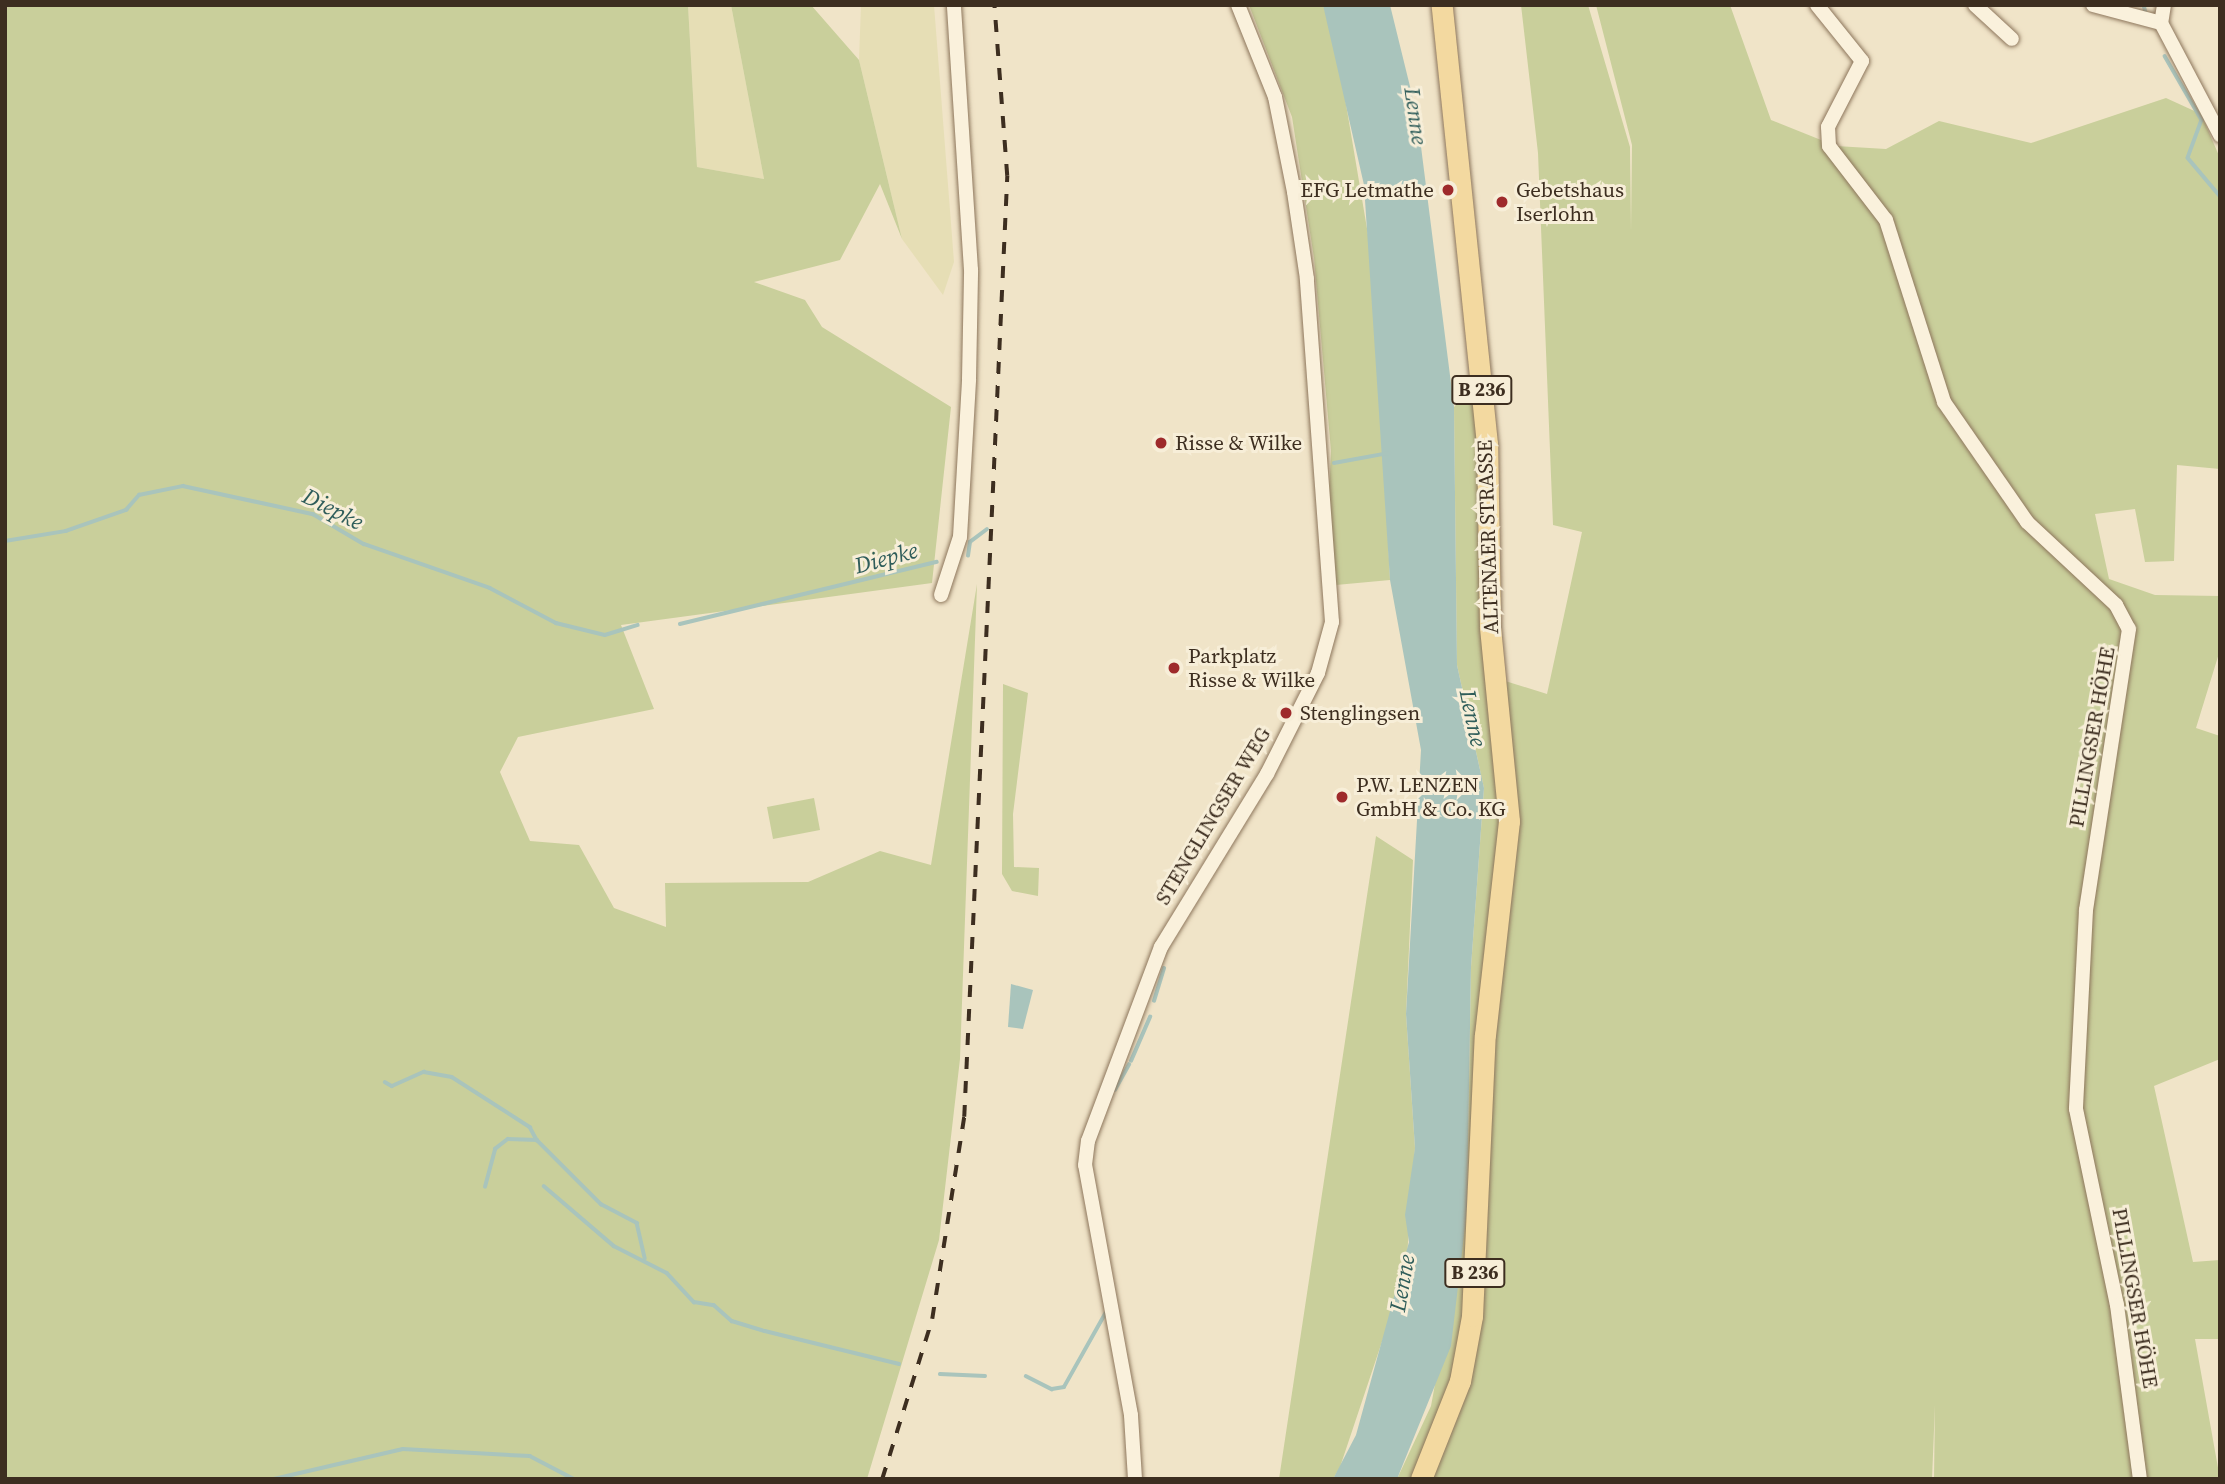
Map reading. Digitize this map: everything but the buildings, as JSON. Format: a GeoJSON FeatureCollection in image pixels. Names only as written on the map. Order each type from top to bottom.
{"type":"FeatureCollection","features":[{"type":"Feature","properties":{"kind":"main road","name":"ALTENAER STRASSE"},"geometry":{"type":"LineString","coordinates":[[1421,1479],[1460,1381],[1472,1316],[1485,1035],[1508,864],[1506,775],[1490,626],[1487,444],[1441,5]]}},
{"type":"Feature","properties":{"kind":"street"},"geometry":{"type":"LineString","coordinates":[[941,595],[962,521],[970,352],[971,270],[954,5]]}},
{"type":"Feature","properties":{"kind":"street","name":"STENGLINGSER WEG"},"geometry":{"type":"LineString","coordinates":[[1135,1479],[1130,1415],[1085,1165],[1090,1133],[1161,947],[1267,774],[1318,673],[1332,622],[1296,205],[1275,97],[1238,5]]}},
{"type":"Feature","properties":{"kind":"street"},"geometry":{"type":"LineString","coordinates":[[1816,5],[1862,61],[1877,67]]}},
{"type":"Feature","properties":{"kind":"street"},"geometry":{"type":"LineString","coordinates":[[1975,5],[2011,39]]}},
{"type":"Feature","properties":{"kind":"street"},"geometry":{"type":"LineString","coordinates":[[2164,5],[2161,23],[2220,135]]}},
{"type":"Feature","properties":{"kind":"street"},"geometry":{"type":"LineString","coordinates":[[2096,6],[2161,23]]}},
{"type":"Feature","properties":{"kind":"street","name":"PILLINGSER HÖHE"},"geometry":{"type":"LineString","coordinates":[[1862,61],[1828,127],[1829,146],[1886,220],[1944,402],[2027,522],[2116,605],[2129,629],[2086,910],[2076,1109],[2117,1306],[2140,1479]]}},
{"type":"Feature","properties":{"kind":"shaded area"},"geometry":{"type":"Polygon","coordinates":[[[688,5],[731,5],[764,179],[697,167],[688,5]]]}},
{"type":"Feature","properties":{"kind":"shaded area"},"geometry":{"type":"Polygon","coordinates":[[[861,5],[934,5],[954,262],[943,295],[902,239],[859,60],[861,5]]]}},
{"type":"Feature","properties":{"kind":"green space"},"geometry":{"type":"Polygon","coordinates":[[[5,5],[688,5],[697,167],[764,179],[731,5],[811,5],[859,60],[902,239],[880,184],[840,260],[754,282],[805,300],[822,327],[951,407],[932,583],[621,625],[654,709],[518,737],[500,772],[530,841],[579,845],[614,908],[666,927],[665,883],[808,882],[880,851],[931,865],[977,584],[960,1059],[939,1240],[867,1479],[5,1479],[5,5]]]}},
{"type":"Feature","properties":{"kind":"green space"},"geometry":{"type":"Polygon","coordinates":[[[1249,5],[1323,5],[1335,39],[1375,276],[1390,580],[1325,586],[1331,451],[1314,258],[1292,117],[1249,5]]]}},
{"type":"Feature","properties":{"kind":"green space"},"geometry":{"type":"Polygon","coordinates":[[[1521,5],[1588,5],[1630,147],[1631,231],[1632,145],[1596,5],[1730,5],[1771,120],[1836,146],[1886,149],[1939,121],[2031,143],[2166,98],[2201,114],[2220,158],[2220,469],[2177,465],[2174,561],[2145,562],[2135,509],[2095,514],[2109,579],[2155,595],[2220,596],[2220,650],[2196,728],[2220,736],[2220,1059],[2154,1086],[2193,1262],[2220,1260],[2220,1339],[2195,1339],[2220,1479],[2143,1479],[2093,1200],[2138,1479],[1934,1479],[1935,1405],[1932,1479],[1397,1479],[1431,1406],[1467,1210],[1471,967],[1484,788],[1457,665],[1454,407],[1474,386],[1486,675],[1547,694],[1582,532],[1553,525],[1538,153],[1521,5]]]}},
{"type":"Feature","properties":{"kind":"green space"},"geometry":{"type":"Polygon","coordinates":[[[1003,684],[1028,693],[1013,814],[1014,867],[1039,868],[1038,896],[1012,891],[1002,874],[1003,684]]]}},
{"type":"Feature","properties":{"kind":"green space"},"geometry":{"type":"Polygon","coordinates":[[[814,798],[820,830],[773,839],[767,807],[814,798]]]}},
{"type":"Feature","properties":{"kind":"green space"},"geometry":{"type":"Polygon","coordinates":[[[1376,836],[1413,860],[1406,1014],[1415,1148],[1406,1270],[1340,1467],[1333,1479],[1279,1479],[1376,836]]]}},
{"type":"Feature","properties":{"kind":"water","name":"Lenne"},"geometry":{"type":"Polygon","coordinates":[[[1323,5],[1390,5],[1417,115],[1454,407],[1457,665],[1484,788],[1471,967],[1467,1210],[1451,1346],[1397,1479],[1333,1479],[1356,1435],[1409,1242],[1405,1215],[1415,1148],[1406,1014],[1421,750],[1390,580],[1364,185],[1323,5]]]}},
{"type":"Feature","properties":{"kind":"water"},"geometry":{"type":"Polygon","coordinates":[[[1011,984],[1033,990],[1023,1029],[1008,1027],[1011,984]]]}},
{"type":"Feature","properties":{"kind":"waterway"},"geometry":{"type":"LineString","coordinates":[[2144,5],[2146,13]]}},
{"type":"Feature","properties":{"kind":"waterway"},"geometry":{"type":"LineString","coordinates":[[2165,56],[2202,120],[2188,158],[2220,196]]}},
{"type":"Feature","properties":{"kind":"waterway","name":"Diepke"},"geometry":{"type":"LineString","coordinates":[[1334,463],[1389,453]]}},
{"type":"Feature","properties":{"kind":"waterway","name":"Diepke"},"geometry":{"type":"LineString","coordinates":[[5,541],[66,531],[126,510],[139,495],[183,486],[313,514],[364,544],[490,588],[556,623],[605,635],[638,625]]}},
{"type":"Feature","properties":{"kind":"waterway","name":"Diepke"},"geometry":{"type":"LineString","coordinates":[[968,556],[970,542],[987,529]]}},
{"type":"Feature","properties":{"kind":"waterway","name":"Diepke"},"geometry":{"type":"LineString","coordinates":[[680,624],[937,562]]}},
{"type":"Feature","properties":{"kind":"waterway"},"geometry":{"type":"LineString","coordinates":[[1154,1001],[1164,969]]}},
{"type":"Feature","properties":{"kind":"waterway"},"geometry":{"type":"LineString","coordinates":[[1131,1061],[1150,1017]]}},
{"type":"Feature","properties":{"kind":"waterway"},"geometry":{"type":"LineString","coordinates":[[1115,1090],[1129,1065]]}},
{"type":"Feature","properties":{"kind":"waterway"},"geometry":{"type":"LineString","coordinates":[[385,1082],[392,1086],[424,1072],[452,1077],[530,1127],[537,1140]]}},
{"type":"Feature","properties":{"kind":"waterway"},"geometry":{"type":"LineString","coordinates":[[485,1187],[495,1149],[508,1139],[537,1140],[601,1204],[637,1223],[645,1258]]}},
{"type":"Feature","properties":{"kind":"waterway"},"geometry":{"type":"LineString","coordinates":[[544,1186],[614,1246],[667,1273],[694,1302],[714,1305],[732,1321],[765,1331],[899,1364]]}},
{"type":"Feature","properties":{"kind":"waterway"},"geometry":{"type":"LineString","coordinates":[[1026,1376],[1052,1389],[1064,1387],[1105,1314]]}},
{"type":"Feature","properties":{"kind":"waterway"},"geometry":{"type":"LineString","coordinates":[[940,1374],[985,1376]]}},
{"type":"Feature","properties":{"kind":"waterway"},"geometry":{"type":"LineString","coordinates":[[274,1479],[403,1449],[530,1456],[574,1479]]}},
{"type":"Feature","properties":{"kind":"railway"},"geometry":{"type":"LineString","coordinates":[[882,1479],[932,1319],[964,1117],[1007,176],[994,5]]}},
{"type":"Feature","properties":{"kind":"place","name":"EFG Letmathe"},"geometry":{"type":"Point","coordinates":[1448,190]}},
{"type":"Feature","properties":{"kind":"place","name":"Gebetshaus Iserlohn"},"geometry":{"type":"Point","coordinates":[1502,202]}},
{"type":"Feature","properties":{"kind":"place","name":"Risse & Wilke"},"geometry":{"type":"Point","coordinates":[1161,443]}},
{"type":"Feature","properties":{"kind":"place","name":"Parkplatz Risse & Wilke"},"geometry":{"type":"Point","coordinates":[1174,668]}},
{"type":"Feature","properties":{"kind":"place","name":"Stenglingsen"},"geometry":{"type":"Point","coordinates":[1286,713]}},
{"type":"Feature","properties":{"kind":"place","name":"P.W. LENZEN GmbH & Co. KG"},"geometry":{"type":"Point","coordinates":[1342,797]}}]}
